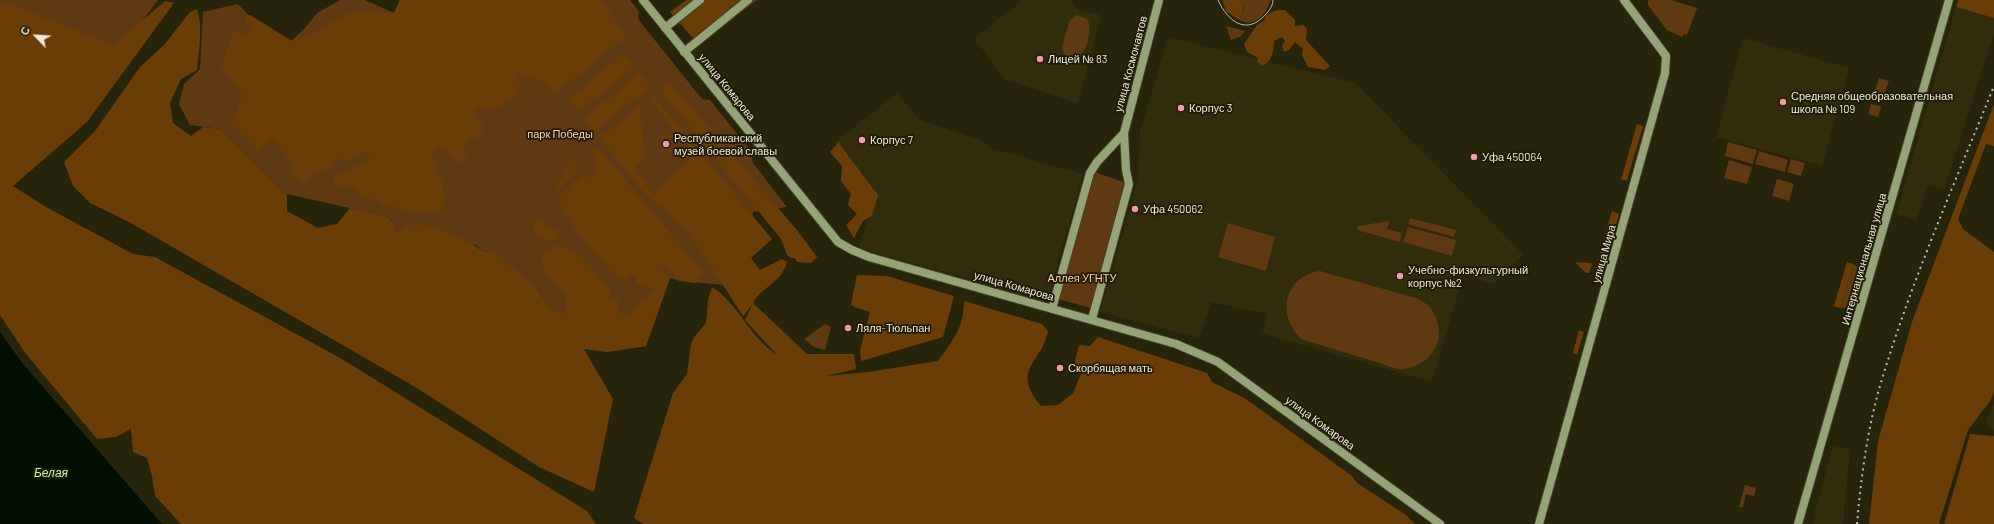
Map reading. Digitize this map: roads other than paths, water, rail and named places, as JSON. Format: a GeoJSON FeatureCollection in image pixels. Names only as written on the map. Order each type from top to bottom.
{"type":"FeatureCollection","features":[{"type":"Feature","properties":{"kind":"main road","name":"улица Комарова"},"geometry":{"type":"LineString","coordinates":[[644,0],[684,52],[838,242],[870,257],[1176,344],[1218,362],[1440,524]]}},
{"type":"Feature","properties":{"kind":"main road"},"geometry":{"type":"LineString","coordinates":[[665,28],[700,0]]}},
{"type":"Feature","properties":{"kind":"main road"},"geometry":{"type":"LineString","coordinates":[[684,52],[748,0]]}},
{"type":"Feature","properties":{"kind":"main road","name":"улица Космонавтов"},"geometry":{"type":"LineString","coordinates":[[1092,320],[1128,184],[1124,133],[1159,0]]}},
{"type":"Feature","properties":{"kind":"main road","name":"улица Мира"},"geometry":{"type":"LineString","coordinates":[[1539,524],[1665,73],[1666,56],[1624,0]]}},
{"type":"Feature","properties":{"kind":"main road","name":"Интернациональная улица"},"geometry":{"type":"LineString","coordinates":[[1798,524],[1949,0]]}},
{"type":"Feature","properties":{"kind":"main road","name":"улица Космонавтов"},"geometry":{"type":"LineString","coordinates":[[1052,309],[1090,173],[1097,162],[1124,133]]}},
{"type":"Feature","properties":{"kind":"water","name":"Белая"},"geometry":{"type":"Polygon","coordinates":[[[0,332],[23,364],[162,524],[0,524],[0,332]]]}},
{"type":"Feature","properties":{"kind":"tram line"},"geometry":{"type":"LineString","coordinates":[[1218,0],[1227,15],[1239,24],[1245,25],[1259,21],[1270,9],[1273,0]]}},
{"type":"Feature","properties":{"kind":"railway"},"geometry":{"type":"LineString","coordinates":[[1857,524],[1868,437],[1880,386],[1905,310],[1933,235],[1994,86]]}},
{"type":"Feature","properties":{"kind":"place","name":"Лицей № 83"},"geometry":{"type":"Point","coordinates":[1040,59]}},
{"type":"Feature","properties":{"kind":"place","name":"Средняя общеобразовательная школа № 109"},"geometry":{"type":"Point","coordinates":[1783,102]}},
{"type":"Feature","properties":{"kind":"place","name":"Корпус 3"},"geometry":{"type":"Point","coordinates":[1181,108]}},
{"type":"Feature","properties":{"kind":"place","name":"Корпус 7"},"geometry":{"type":"Point","coordinates":[862,140]}},
{"type":"Feature","properties":{"kind":"place","name":"Республиканский музей боевой славы"},"geometry":{"type":"Point","coordinates":[666,144]}},
{"type":"Feature","properties":{"kind":"place","name":"Уфа 450064"},"geometry":{"type":"Point","coordinates":[1474,157]}},
{"type":"Feature","properties":{"kind":"place","name":"Уфа 450062"},"geometry":{"type":"Point","coordinates":[1135,209]}},
{"type":"Feature","properties":{"kind":"place","name":"Учебно-физкультурный корпус №2"},"geometry":{"type":"Point","coordinates":[1400,276]}},
{"type":"Feature","properties":{"kind":"place","name":"Ляля-Тюльпан"},"geometry":{"type":"Point","coordinates":[848,328]}},
{"type":"Feature","properties":{"kind":"place","name":"Скорбящая мать"},"geometry":{"type":"Point","coordinates":[1060,368]}},
{"type":"Feature","properties":{"kind":"park label","name":"парк Победы"},"geometry":{"type":"Point","coordinates":[560,134]}},
{"type":"Feature","properties":{"kind":"park label","name":"Аллея УГНТУ"},"geometry":{"type":"Point","coordinates":[1082,278]}}]}
